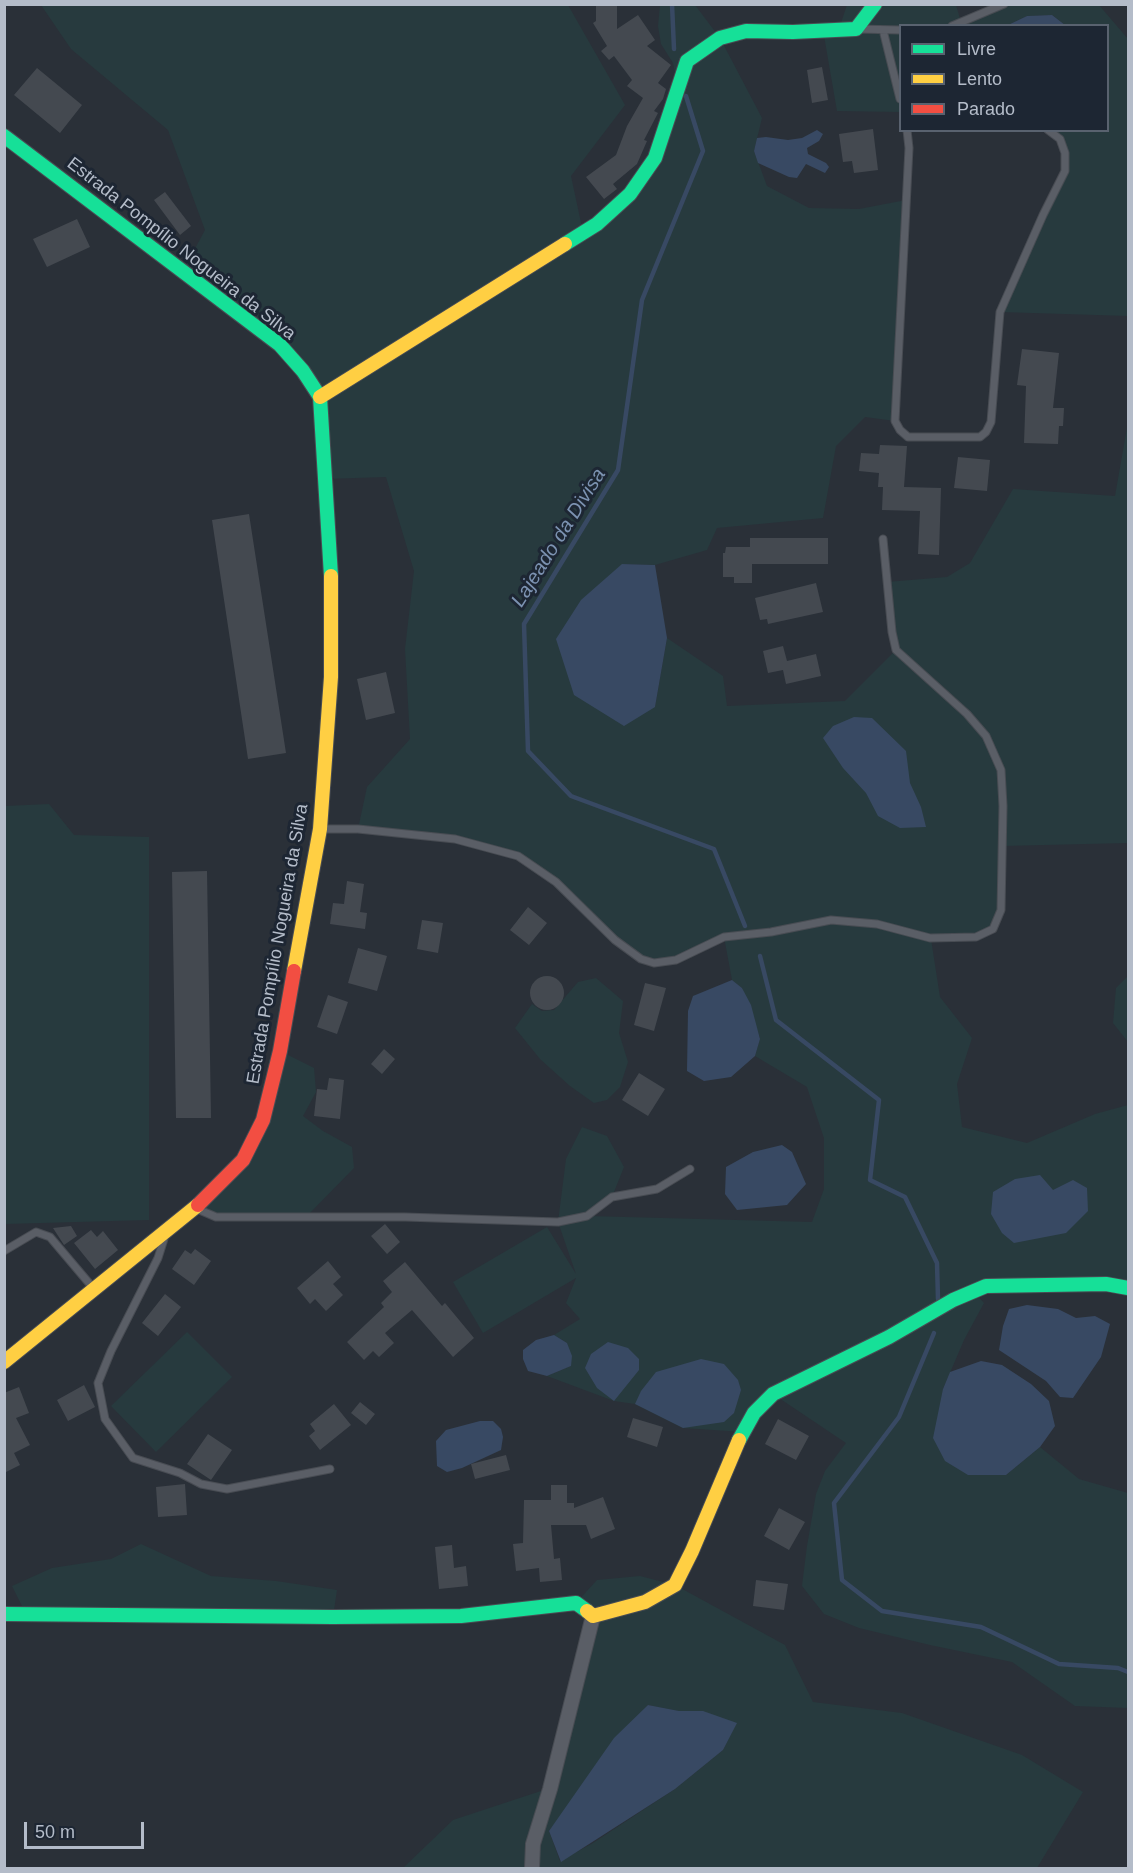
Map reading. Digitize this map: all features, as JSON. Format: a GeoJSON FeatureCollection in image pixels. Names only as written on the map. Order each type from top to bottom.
{"type":"FeatureCollection","features":[{"type":"Feature","properties":{"kind":"street"},"geometry":{"type":"LineString","coordinates":[[320,397],[597,224],[630,194],[655,158],[687,61],[720,38],[746,31],[793,32],[856,29],[874,4]]}},
{"type":"Feature","properties":{"kind":"street","name":"Estrada Pompílio Nogueira da Silva"},"geometry":{"type":"LineString","coordinates":[[4,136],[280,345],[303,371],[320,397],[331,570],[331,677],[320,829],[280,1051],[263,1120],[243,1160],[194,1208],[4,1362]]}},
{"type":"Feature","properties":{"kind":"street"},"geometry":{"type":"LineString","coordinates":[[593,1616],[645,1602],[675,1585],[693,1551],[743,1432],[754,1413],[773,1394],[889,1337],[953,1300],[986,1286],[1106,1284],[1128,1288]]}},
{"type":"Feature","properties":{"kind":"street"},"geometry":{"type":"LineString","coordinates":[[4,1614],[461,1616],[576,1603],[593,1616]]}},
{"type":"Feature","properties":{"kind":"street"},"geometry":{"type":"LineString","coordinates":[[532,1869],[533,1844],[550,1789],[593,1616]]}},
{"type":"Feature","properties":{"kind":"lane"},"geometry":{"type":"LineString","coordinates":[[957,24],[1004,4]]}},
{"type":"Feature","properties":{"kind":"lane"},"geometry":{"type":"LineString","coordinates":[[856,29],[899,30]]}},
{"type":"Feature","properties":{"kind":"lane"},"geometry":{"type":"LineString","coordinates":[[883,30],[899,95]]}},
{"type":"Feature","properties":{"kind":"lane"},"geometry":{"type":"LineString","coordinates":[[907,132],[909,148],[895,421],[900,430],[908,436],[980,438],[991,422],[1000,312],[1065,171],[1065,153],[1060,139],[1051,132]]}},
{"type":"Feature","properties":{"kind":"lane"},"geometry":{"type":"LineString","coordinates":[[320,829],[358,830],[455,839],[518,856],[556,882],[615,940],[641,959],[654,963],[676,960],[724,937],[771,932],[831,920],[878,924],[930,938],[976,937],[993,929],[1001,910],[1003,806],[1001,770],[986,736],[967,714],[896,650],[892,632],[883,539]]}},
{"type":"Feature","properties":{"kind":"lane"},"geometry":{"type":"LineString","coordinates":[[194,1208],[216,1217],[405,1217],[558,1222],[587,1216],[612,1197],[657,1189],[690,1169]]}},
{"type":"Feature","properties":{"kind":"lane"},"geometry":{"type":"LineString","coordinates":[[167,1231],[158,1258],[111,1351],[98,1383],[105,1419],[133,1458],[180,1473],[201,1484],[227,1489],[330,1469]]}},
{"type":"Feature","properties":{"kind":"lane"},"geometry":{"type":"LineString","coordinates":[[4,1251],[36,1232],[50,1237],[94,1290]]}},
{"type":"Feature","properties":{"kind":"green space"},"geometry":{"type":"Polygon","coordinates":[[[41,5],[568,5],[625,105],[571,176],[583,232],[630,194],[678,87],[673,63],[661,44],[658,26],[660,5],[695,5],[720,38],[762,118],[754,151],[767,186],[809,208],[859,209],[906,200],[895,421],[865,417],[836,446],[823,518],[717,528],[707,550],[655,565],[622,564],[655,707],[667,638],[723,676],[727,706],[845,701],[896,650],[887,582],[947,577],[970,563],[1013,489],[1115,496],[1128,422],[1128,843],[1002,846],[1001,910],[993,929],[976,937],[931,939],[940,997],[972,1038],[957,1084],[962,1127],[1027,1143],[1095,1114],[1128,1105],[1128,1288],[974,1292],[984,1303],[964,1340],[943,1389],[1006,1475],[1040,1447],[1079,1479],[1128,1493],[1128,1708],[1075,1706],[1012,1662],[859,1628],[824,1614],[802,1586],[807,1546],[816,1494],[825,1471],[846,1443],[773,1394],[743,1432],[683,1428],[635,1404],[614,1401],[547,1376],[571,1366],[567,1343],[554,1335],[580,1319],[566,1303],[576,1278],[483,1333],[453,1282],[547,1227],[576,1274],[558,1222],[566,1159],[582,1127],[607,1136],[624,1167],[612,1197],[588,1216],[812,1222],[824,1189],[824,1138],[807,1087],[755,1056],[760,1038],[742,988],[732,980],[724,937],[676,960],[654,963],[641,959],[556,882],[505,852],[455,839],[358,829],[367,787],[410,739],[405,649],[414,571],[386,477],[325,479],[320,397],[303,371],[183,271],[205,230],[168,130],[71,49],[41,5]]]}},
{"type":"Feature","properties":{"kind":"green space"},"geometry":{"type":"Polygon","coordinates":[[[847,5],[956,5],[961,22],[1004,5],[1099,5],[1128,39],[1128,316],[1000,312],[1065,171],[1060,139],[1050,132],[1109,132],[1109,24],[1064,24],[1052,15],[1027,16],[1010,24],[899,24],[899,112],[837,111],[823,30],[839,29],[847,5]]]}},
{"type":"Feature","properties":{"kind":"green space"},"geometry":{"type":"Polygon","coordinates":[[[49,804],[74,835],[149,837],[149,1220],[5,1224],[5,806],[49,804]]]}},
{"type":"Feature","properties":{"kind":"green space"},"geometry":{"type":"Polygon","coordinates":[[[1128,976],[1128,1042],[1113,1023],[1116,988],[1128,976]]]}},
{"type":"Feature","properties":{"kind":"green space"},"geometry":{"type":"Polygon","coordinates":[[[596,978],[623,1001],[619,1033],[628,1062],[620,1087],[607,1100],[594,1103],[570,1086],[540,1059],[515,1028],[532,1004],[542,1011],[554,1010],[578,982],[596,978]]]}},
{"type":"Feature","properties":{"kind":"green space"},"geometry":{"type":"Polygon","coordinates":[[[280,1051],[314,1068],[316,1092],[303,1116],[323,1131],[352,1147],[354,1168],[306,1217],[216,1217],[194,1208],[243,1160],[280,1051]]]}},
{"type":"Feature","properties":{"kind":"green space"},"geometry":{"type":"Polygon","coordinates":[[[187,1332],[232,1377],[156,1452],[111,1406],[187,1332]]]}},
{"type":"Feature","properties":{"kind":"green space"},"geometry":{"type":"Polygon","coordinates":[[[141,1544],[211,1576],[276,1581],[337,1590],[333,1617],[26,1614],[12,1586],[52,1568],[111,1559],[141,1544]]]}},
{"type":"Feature","properties":{"kind":"green space"},"geometry":{"type":"Polygon","coordinates":[[[640,1576],[675,1585],[785,1645],[813,1702],[902,1713],[1022,1755],[1083,1792],[1037,1868],[403,1868],[453,1820],[550,1788],[593,1617],[576,1603],[597,1580],[640,1576]],[[648,1705],[549,1831],[560,1861],[593,1843],[675,1789],[723,1750],[736,1723],[648,1705]]]}},
{"type":"Feature","properties":{"kind":"water"},"geometry":{"type":"Polygon","coordinates":[[[1052,15],[1064,24],[1010,24],[1027,16],[1052,15]]]}},
{"type":"Feature","properties":{"kind":"water"},"geometry":{"type":"Polygon","coordinates":[[[817,130],[823,134],[819,141],[807,148],[808,154],[826,163],[829,167],[825,173],[806,164],[797,178],[789,177],[758,163],[754,151],[757,138],[788,140],[802,138],[817,130]]]}},
{"type":"Feature","properties":{"kind":"water"},"geometry":{"type":"Polygon","coordinates":[[[622,564],[655,565],[667,638],[655,707],[624,726],[574,695],[556,639],[581,600],[622,564]]]}},
{"type":"Feature","properties":{"kind":"water"},"geometry":{"type":"Polygon","coordinates":[[[854,717],[872,718],[906,751],[910,783],[921,807],[926,827],[900,828],[878,816],[866,793],[843,768],[823,738],[833,726],[854,717]]]}},
{"type":"Feature","properties":{"kind":"water"},"geometry":{"type":"Polygon","coordinates":[[[732,980],[742,988],[751,1005],[760,1039],[755,1056],[731,1077],[704,1081],[687,1071],[688,1011],[693,996],[732,980]]]}},
{"type":"Feature","properties":{"kind":"water"},"geometry":{"type":"Polygon","coordinates":[[[782,1145],[792,1152],[806,1184],[787,1205],[737,1210],[725,1194],[726,1167],[753,1152],[782,1145]]]}},
{"type":"Feature","properties":{"kind":"water"},"geometry":{"type":"Polygon","coordinates":[[[1040,1175],[1053,1190],[1073,1180],[1087,1188],[1088,1211],[1066,1233],[1014,1243],[1002,1233],[991,1214],[993,1192],[1015,1179],[1040,1175]]]}},
{"type":"Feature","properties":{"kind":"water"},"geometry":{"type":"Polygon","coordinates":[[[1027,1305],[1058,1309],[1076,1318],[1095,1316],[1110,1324],[1101,1357],[1073,1398],[1060,1397],[1046,1381],[999,1350],[1003,1326],[1009,1309],[1027,1305]]]}},
{"type":"Feature","properties":{"kind":"water"},"geometry":{"type":"Polygon","coordinates":[[[554,1335],[567,1343],[572,1356],[571,1366],[547,1376],[528,1371],[523,1359],[523,1350],[536,1340],[554,1335]]]}},
{"type":"Feature","properties":{"kind":"water"},"geometry":{"type":"Polygon","coordinates":[[[608,1342],[628,1348],[639,1359],[639,1370],[614,1401],[597,1388],[585,1368],[591,1354],[608,1342]]]}},
{"type":"Feature","properties":{"kind":"water"},"geometry":{"type":"Polygon","coordinates":[[[701,1359],[724,1364],[738,1380],[741,1390],[734,1413],[724,1422],[683,1428],[635,1404],[641,1391],[656,1372],[701,1359]]]}},
{"type":"Feature","properties":{"kind":"water"},"geometry":{"type":"Polygon","coordinates":[[[981,1361],[1002,1365],[1031,1384],[1049,1401],[1055,1426],[1040,1447],[1006,1475],[968,1475],[945,1461],[933,1438],[943,1389],[950,1372],[981,1361]]]}},
{"type":"Feature","properties":{"kind":"water"},"geometry":{"type":"Polygon","coordinates":[[[480,1421],[493,1421],[501,1429],[503,1437],[501,1450],[462,1468],[447,1472],[437,1466],[436,1441],[446,1430],[480,1421]]]}},
{"type":"Feature","properties":{"kind":"water"},"geometry":{"type":"Polygon","coordinates":[[[648,1705],[679,1711],[703,1711],[737,1723],[723,1750],[675,1789],[561,1862],[549,1831],[614,1738],[648,1705]]]}},
{"type":"Feature","properties":{"kind":"building"},"geometry":{"type":"Polygon","coordinates":[[[596,4],[617,4],[617,29],[638,15],[655,40],[647,46],[671,65],[658,83],[666,89],[663,99],[654,111],[658,113],[644,140],[647,141],[637,164],[613,184],[617,189],[604,199],[586,177],[616,155],[627,126],[643,98],[627,86],[632,80],[614,56],[609,60],[601,51],[607,46],[593,23],[596,21],[596,4]]]}},
{"type":"Feature","properties":{"kind":"building"},"geometry":{"type":"Polygon","coordinates":[[[822,67],[828,100],[812,103],[807,70],[822,67]]]}},
{"type":"Feature","properties":{"kind":"building"},"geometry":{"type":"Polygon","coordinates":[[[37,68],[82,105],[60,133],[14,95],[37,68]]]}},
{"type":"Feature","properties":{"kind":"building"},"geometry":{"type":"Polygon","coordinates":[[[873,129],[878,170],[854,173],[852,161],[843,162],[839,134],[873,129]]]}},
{"type":"Feature","properties":{"kind":"building"},"geometry":{"type":"Polygon","coordinates":[[[165,192],[191,226],[180,235],[154,200],[165,192]]]}},
{"type":"Feature","properties":{"kind":"building"},"geometry":{"type":"Polygon","coordinates":[[[77,219],[90,247],[47,267],[33,239],[77,219]]]}},
{"type":"Feature","properties":{"kind":"building"},"geometry":{"type":"Polygon","coordinates":[[[1022,349],[1059,353],[1053,408],[1064,408],[1063,426],[1059,426],[1058,444],[1024,443],[1026,386],[1017,385],[1022,349]]]}},
{"type":"Feature","properties":{"kind":"building"},"geometry":{"type":"Polygon","coordinates":[[[880,445],[907,446],[904,487],[941,488],[939,555],[918,554],[920,511],[882,510],[883,487],[878,487],[879,473],[859,471],[861,453],[879,454],[880,445]]]}},
{"type":"Feature","properties":{"kind":"building"},"geometry":{"type":"Polygon","coordinates":[[[958,457],[990,460],[987,491],[954,488],[958,457]]]}},
{"type":"Feature","properties":{"kind":"building"},"geometry":{"type":"Polygon","coordinates":[[[249,514],[286,753],[248,759],[212,520],[249,514]]]}},
{"type":"Feature","properties":{"kind":"building"},"geometry":{"type":"Polygon","coordinates":[[[750,538],[828,538],[828,564],[752,564],[752,583],[734,583],[734,577],[723,577],[723,553],[726,547],[750,547],[750,538]]]}},
{"type":"Feature","properties":{"kind":"building"},"geometry":{"type":"Polygon","coordinates":[[[816,583],[823,612],[768,624],[767,619],[760,620],[755,598],[816,583]]]}},
{"type":"Feature","properties":{"kind":"building"},"geometry":{"type":"Polygon","coordinates":[[[783,646],[787,661],[816,654],[821,676],[786,684],[783,670],[768,673],[763,651],[783,646]]]}},
{"type":"Feature","properties":{"kind":"building"},"geometry":{"type":"Polygon","coordinates":[[[386,672],[395,713],[366,720],[357,679],[386,672]]]}},
{"type":"Feature","properties":{"kind":"building"},"geometry":{"type":"Polygon","coordinates":[[[207,871],[211,1118],[176,1118],[172,872],[207,871]]]}},
{"type":"Feature","properties":{"kind":"building"},"geometry":{"type":"Polygon","coordinates":[[[347,881],[364,884],[360,912],[367,913],[365,929],[330,924],[333,903],[344,904],[347,881]]]}},
{"type":"Feature","properties":{"kind":"building"},"geometry":{"type":"Polygon","coordinates":[[[528,907],[547,923],[529,945],[510,930],[528,907]]]}},
{"type":"Feature","properties":{"kind":"building"},"geometry":{"type":"Polygon","coordinates":[[[422,920],[443,923],[438,953],[417,949],[422,920]]]}},
{"type":"Feature","properties":{"kind":"building"},"geometry":{"type":"Polygon","coordinates":[[[358,948],[387,956],[377,991],[348,983],[358,948]]]}},
{"type":"Feature","properties":{"kind":"building"},"geometry":{"type":"Polygon","coordinates":[[[547,976],[559,981],[564,993],[559,1005],[547,1010],[535,1005],[530,993],[535,981],[547,976]]]}},
{"type":"Feature","properties":{"kind":"building"},"geometry":{"type":"Polygon","coordinates":[[[645,983],[666,988],[654,1031],[634,1025],[645,983]]]}},
{"type":"Feature","properties":{"kind":"building"},"geometry":{"type":"Polygon","coordinates":[[[328,995],[348,1002],[337,1034],[317,1027],[328,995]]]}},
{"type":"Feature","properties":{"kind":"building"},"geometry":{"type":"Polygon","coordinates":[[[384,1049],[395,1059],[382,1074],[371,1064],[384,1049]]]}},
{"type":"Feature","properties":{"kind":"building"},"geometry":{"type":"Polygon","coordinates":[[[639,1073],[665,1089],[648,1116],[622,1100],[639,1073]]]}},
{"type":"Feature","properties":{"kind":"building"},"geometry":{"type":"Polygon","coordinates":[[[329,1078],[344,1080],[340,1119],[314,1116],[317,1089],[327,1090],[329,1078]]]}},
{"type":"Feature","properties":{"kind":"building"},"geometry":{"type":"Polygon","coordinates":[[[385,1224],[400,1242],[387,1254],[371,1236],[385,1224]]]}},
{"type":"Feature","properties":{"kind":"building"},"geometry":{"type":"Polygon","coordinates":[[[71,1226],[77,1236],[64,1245],[53,1228],[71,1226]]]}},
{"type":"Feature","properties":{"kind":"building"},"geometry":{"type":"Polygon","coordinates":[[[91,1230],[97,1237],[103,1231],[118,1250],[95,1269],[74,1243],[91,1230]]]}},
{"type":"Feature","properties":{"kind":"building"},"geometry":{"type":"Polygon","coordinates":[[[195,1249],[211,1261],[194,1285],[172,1269],[185,1250],[191,1254],[195,1249]]]}},
{"type":"Feature","properties":{"kind":"building"},"geometry":{"type":"Polygon","coordinates":[[[328,1261],[341,1277],[333,1284],[343,1295],[326,1311],[315,1299],[310,1304],[297,1288],[328,1261]]]}},
{"type":"Feature","properties":{"kind":"building"},"geometry":{"type":"Polygon","coordinates":[[[405,1262],[442,1306],[445,1303],[474,1338],[453,1357],[412,1310],[385,1333],[394,1343],[379,1357],[373,1351],[364,1360],[347,1342],[384,1307],[381,1303],[392,1292],[383,1281],[405,1262]]]}},
{"type":"Feature","properties":{"kind":"building"},"geometry":{"type":"Polygon","coordinates":[[[165,1294],[181,1307],[158,1336],[142,1323],[165,1294]]]}},
{"type":"Feature","properties":{"kind":"building"},"geometry":{"type":"Polygon","coordinates":[[[84,1385],[95,1407],[68,1421],[57,1400],[84,1385]]]}},
{"type":"Feature","properties":{"kind":"building"},"geometry":{"type":"Polygon","coordinates":[[[19,1387],[29,1413],[16,1418],[30,1445],[14,1453],[20,1465],[4,1473],[4,1393],[19,1387]]]}},
{"type":"Feature","properties":{"kind":"building"},"geometry":{"type":"Polygon","coordinates":[[[360,1402],[375,1414],[366,1425],[351,1413],[360,1402]]]}},
{"type":"Feature","properties":{"kind":"building"},"geometry":{"type":"Polygon","coordinates":[[[334,1404],[351,1425],[320,1450],[309,1436],[315,1431],[310,1424],[334,1404]]]}},
{"type":"Feature","properties":{"kind":"building"},"geometry":{"type":"Polygon","coordinates":[[[633,1418],[663,1427],[657,1447],[627,1437],[633,1418]]]}},
{"type":"Feature","properties":{"kind":"building"},"geometry":{"type":"Polygon","coordinates":[[[778,1419],[809,1436],[796,1460],[765,1444],[778,1419]]]}},
{"type":"Feature","properties":{"kind":"building"},"geometry":{"type":"Polygon","coordinates":[[[208,1434],[232,1450],[211,1480],[187,1464],[208,1434]]]}},
{"type":"Feature","properties":{"kind":"building"},"geometry":{"type":"Polygon","coordinates":[[[506,1455],[510,1470],[475,1479],[471,1464],[506,1455]]]}},
{"type":"Feature","properties":{"kind":"building"},"geometry":{"type":"Polygon","coordinates":[[[185,1484],[187,1515],[158,1517],[156,1487],[185,1484]]]}},
{"type":"Feature","properties":{"kind":"building"},"geometry":{"type":"Polygon","coordinates":[[[551,1485],[567,1485],[567,1503],[574,1503],[574,1508],[603,1497],[615,1529],[591,1539],[586,1525],[551,1525],[554,1559],[560,1558],[562,1580],[540,1582],[539,1568],[516,1571],[513,1544],[523,1543],[524,1500],[551,1500],[551,1485]]]}},
{"type":"Feature","properties":{"kind":"building"},"geometry":{"type":"Polygon","coordinates":[[[779,1508],[805,1522],[789,1550],[764,1536],[779,1508]]]}},
{"type":"Feature","properties":{"kind":"building"},"geometry":{"type":"Polygon","coordinates":[[[452,1545],[454,1568],[466,1566],[468,1586],[439,1589],[435,1547],[452,1545]]]}},
{"type":"Feature","properties":{"kind":"building"},"geometry":{"type":"Polygon","coordinates":[[[756,1580],[788,1584],[784,1610],[753,1606],[756,1580]]]}},
{"type":"Feature","properties":{"kind":"waterway","name":"Lajeado da Divisa"},"geometry":{"type":"LineString","coordinates":[[672,4],[674,49]]}},
{"type":"Feature","properties":{"kind":"waterway","name":"Lajeado da Divisa"},"geometry":{"type":"LineString","coordinates":[[686,96],[703,151],[642,300],[618,470],[524,624],[528,751],[571,796],[714,849],[745,926]]}},
{"type":"Feature","properties":{"kind":"waterway","name":"Lajeado da Divisa"},"geometry":{"type":"LineString","coordinates":[[760,956],[776,1020],[879,1100],[870,1180],[905,1197],[937,1263],[938,1299]]}},
{"type":"Feature","properties":{"kind":"waterway","name":"Lajeado da Divisa"},"geometry":{"type":"LineString","coordinates":[[934,1333],[899,1417],[834,1503],[842,1580],[882,1611],[981,1627],[1059,1664],[1118,1668],[1128,1672]]}},
{"type":"Feature","properties":{"kind":"traffic: fast"},"geometry":{"type":"LineString","coordinates":[[565,244],[597,224],[630,194],[655,158],[687,61],[720,38],[746,31],[793,32],[856,29],[875,4]]}},
{"type":"Feature","properties":{"kind":"traffic: fast"},"geometry":{"type":"LineString","coordinates":[[4,136],[280,345],[303,371],[320,397],[331,576]]}},
{"type":"Feature","properties":{"kind":"traffic: fast"},"geometry":{"type":"LineString","coordinates":[[739,1440],[754,1413],[773,1394],[889,1337],[953,1300],[986,1286],[1106,1284],[1128,1288]]}},
{"type":"Feature","properties":{"kind":"traffic: fast"},"geometry":{"type":"LineString","coordinates":[[4,1614],[461,1616],[576,1603],[587,1611]]}},
{"type":"Feature","properties":{"kind":"traffic: slow"},"geometry":{"type":"LineString","coordinates":[[320,397],[565,244]]}},
{"type":"Feature","properties":{"kind":"traffic: slow"},"geometry":{"type":"LineString","coordinates":[[294,971],[320,829],[331,677],[331,576]]}},
{"type":"Feature","properties":{"kind":"traffic: slow"},"geometry":{"type":"LineString","coordinates":[[4,1362],[198,1205]]}},
{"type":"Feature","properties":{"kind":"traffic: slow"},"geometry":{"type":"LineString","coordinates":[[587,1611],[593,1616],[645,1602],[675,1585],[692,1551],[739,1440]]}},
{"type":"Feature","properties":{"kind":"traffic: jam"},"geometry":{"type":"LineString","coordinates":[[198,1205],[243,1160],[263,1120],[280,1051],[294,971]]}}]}
